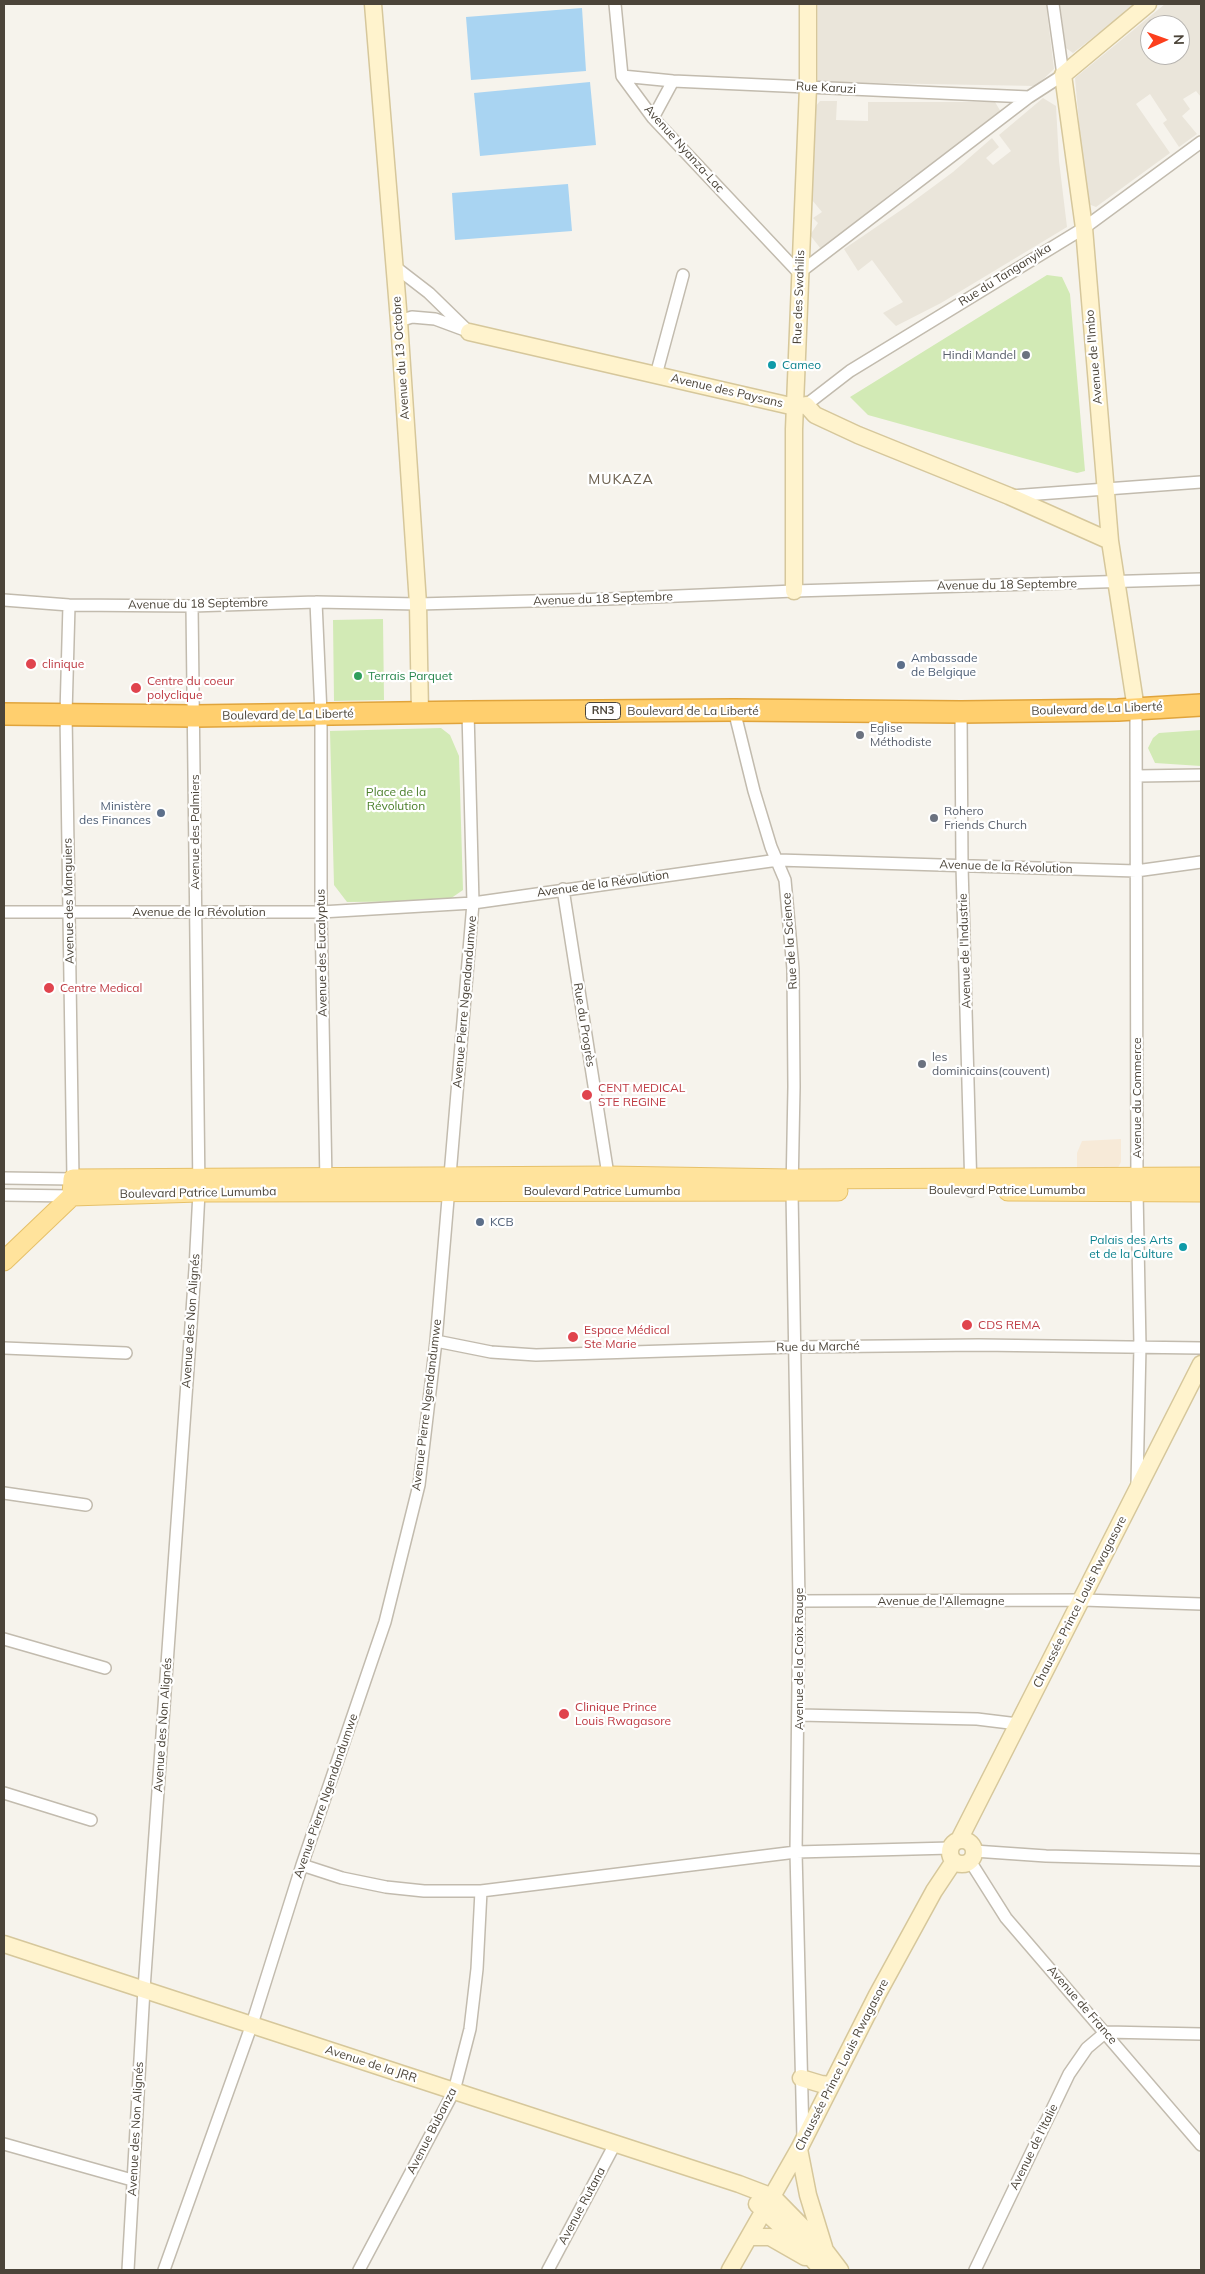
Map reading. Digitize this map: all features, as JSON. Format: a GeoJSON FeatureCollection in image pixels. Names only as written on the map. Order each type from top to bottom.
{"type":"FeatureCollection","features":[{"type":"Feature","properties":{"kind":"highway","name":"Boulevard de La Liberté"},"geometry":{"type":"LineString","coordinates":[[4,714],[195,716],[734,710],[961,712],[1136,709],[1201,705]]}},
{"type":"Feature","properties":{"kind":"main road","name":"Boulevard Patrice Lumumba"},"geometry":{"type":"LineString","coordinates":[[72,1187],[609,1183],[792,1186],[1137,1184],[1201,1177]]}},
{"type":"Feature","properties":{"kind":"main road","name":"Boulevard Patrice Lumumba"},"geometry":{"type":"LineString","coordinates":[[1137,1184],[1201,1192]]}},
{"type":"Feature","properties":{"kind":"main road"},"geometry":{"type":"LineString","coordinates":[[4,1261],[72,1187]]}},
{"type":"Feature","properties":{"kind":"street","name":"Avenue du 13 Octobre"},"geometry":{"type":"LineString","coordinates":[[373,4],[399,320],[418,604],[420,713]]}},
{"type":"Feature","properties":{"kind":"street"},"geometry":{"type":"LineString","coordinates":[[615,4],[622,76]]}},
{"type":"Feature","properties":{"kind":"street","name":"Rue des Swahilis"},"geometry":{"type":"LineString","coordinates":[[794,591],[800,406],[799,273],[808,87],[808,4]]}},
{"type":"Feature","properties":{"kind":"street","name":"Avenue de l'Imbo"},"geometry":{"type":"LineString","coordinates":[[1053,4],[1084,228],[1110,541],[1136,709]]}},
{"type":"Feature","properties":{"kind":"street"},"geometry":{"type":"LineString","coordinates":[[799,273],[1029,96],[1063,75],[1148,4]]}},
{"type":"Feature","properties":{"kind":"street","name":"Rue Karuzi"},"geometry":{"type":"LineString","coordinates":[[622,76],[673,81],[1029,96]]}},
{"type":"Feature","properties":{"kind":"street","name":"Avenue Nyanza-Lac"},"geometry":{"type":"LineString","coordinates":[[622,76],[653,118],[799,273]]}},
{"type":"Feature","properties":{"kind":"street"},"geometry":{"type":"LineString","coordinates":[[653,118],[673,81]]}},
{"type":"Feature","properties":{"kind":"street","name":"Rue du Tanganyika"},"geometry":{"type":"LineString","coordinates":[[800,406],[850,371],[1084,228],[1201,142]]}},
{"type":"Feature","properties":{"kind":"street"},"geometry":{"type":"LineString","coordinates":[[394,266],[429,292],[469,332]]}},
{"type":"Feature","properties":{"kind":"street"},"geometry":{"type":"LineString","coordinates":[[656,375],[683,275]]}},
{"type":"Feature","properties":{"kind":"street","name":"Avenue des Paysans"},"geometry":{"type":"LineString","coordinates":[[399,320],[412,317],[435,319],[469,332],[800,406],[814,415],[858,435],[1009,496],[1110,541]]}},
{"type":"Feature","properties":{"kind":"street"},"geometry":{"type":"LineString","coordinates":[[1009,496],[1105,487],[1201,482]]}},
{"type":"Feature","properties":{"kind":"street","name":"Avenue du 18 Septembre"},"geometry":{"type":"LineString","coordinates":[[4,600],[69,605],[192,606],[316,602],[418,604],[1201,579]]}},
{"type":"Feature","properties":{"kind":"street","name":"Avenue des Eucalyptus"},"geometry":{"type":"LineString","coordinates":[[316,602],[321,714],[320,912],[326,1184]]}},
{"type":"Feature","properties":{"kind":"street","name":"Avenue des Manguiers"},"geometry":{"type":"LineString","coordinates":[[69,605],[66,714],[72,1187]]}},
{"type":"Feature","properties":{"kind":"street","name":"Avenue des Palmiers"},"geometry":{"type":"LineString","coordinates":[[192,606],[195,716],[195,912],[199,1186]]}},
{"type":"Feature","properties":{"kind":"street","name":"Avenue du Commerce"},"geometry":{"type":"LineString","coordinates":[[1136,709],[1137,1184],[1140,1346],[1137,1488]]}},
{"type":"Feature","properties":{"kind":"street","name":"Rue de la Science"},"geometry":{"type":"LineString","coordinates":[[734,710],[754,791],[771,847],[785,880],[793,969],[794,1087],[792,1186]]}},
{"type":"Feature","properties":{"kind":"street","name":"Avenue Pierre Ngendandumwe"},"geometry":{"type":"LineString","coordinates":[[164,2270],[252,2024],[302,1865],[343,1749],[390,1604],[418,1485],[436,1341],[473,903],[468,712]]}},
{"type":"Feature","properties":{"kind":"street","name":"Avenue de l'Industrie"},"geometry":{"type":"LineString","coordinates":[[961,712],[962,866],[971,1184]]}},
{"type":"Feature","properties":{"kind":"street"},"geometry":{"type":"LineString","coordinates":[[1137,776],[1201,775]]}},
{"type":"Feature","properties":{"kind":"street","name":"Avenue de la Révolution"},"geometry":{"type":"LineString","coordinates":[[4,912],[320,912],[473,903],[778,860],[1136,871],[1201,862]]}},
{"type":"Feature","properties":{"kind":"street","name":"Rue du Progrès"},"geometry":{"type":"LineString","coordinates":[[563,889],[609,1183]]}},
{"type":"Feature","properties":{"kind":"street","name":"Boulevard Patrice Lumumba"},"geometry":{"type":"LineString","coordinates":[[4,1178],[72,1187]]}},
{"type":"Feature","properties":{"kind":"street","name":"Avenue des Non Alignés"},"geometry":{"type":"LineString","coordinates":[[128,2270],[144,1989],[196,1269],[199,1186]]}},
{"type":"Feature","properties":{"kind":"street","name":"Avenue de la Croix Rouge"},"geometry":{"type":"LineString","coordinates":[[792,1186],[799,1601],[796,1852],[801,2144]]}},
{"type":"Feature","properties":{"kind":"street","name":"Boulevard Patrice Lumumba"},"geometry":{"type":"LineString","coordinates":[[4,1195],[72,1187]]}},
{"type":"Feature","properties":{"kind":"street","name":"Rue du Marché"},"geometry":{"type":"LineString","coordinates":[[436,1341],[491,1352],[536,1355],[794,1347],[1140,1346],[1201,1348]]}},
{"type":"Feature","properties":{"kind":"street"},"geometry":{"type":"LineString","coordinates":[[4,1348],[126,1353]]}},
{"type":"Feature","properties":{"kind":"street","name":"Chaussée Prince Louis Rwagasore"},"geometry":{"type":"LineString","coordinates":[[730,2270],[774,2197],[830,2085],[934,1891],[962,1852],[1018,1724],[1083,1600],[1137,1488],[1201,1364]]}},
{"type":"Feature","properties":{"kind":"street"},"geometry":{"type":"LineString","coordinates":[[4,1493],[86,1505]]}},
{"type":"Feature","properties":{"kind":"street","name":"Avenue de l'Allemagne"},"geometry":{"type":"LineString","coordinates":[[799,1601],[1083,1600],[1201,1604]]}},
{"type":"Feature","properties":{"kind":"street"},"geometry":{"type":"LineString","coordinates":[[4,1639],[105,1668]]}},
{"type":"Feature","properties":{"kind":"street"},"geometry":{"type":"LineString","coordinates":[[799,1716],[977,1719],[1018,1724]]}},
{"type":"Feature","properties":{"kind":"street"},"geometry":{"type":"LineString","coordinates":[[4,1793],[92,1820]]}},
{"type":"Feature","properties":{"kind":"street"},"geometry":{"type":"LineString","coordinates":[[302,1865],[342,1878],[386,1887],[424,1891],[481,1891],[796,1852],[962,1852],[1201,1860]]}},
{"type":"Feature","properties":{"kind":"street","name":"Avenue de France"},"geometry":{"type":"LineString","coordinates":[[962,1852],[1006,1918],[1106,2032],[1201,2145]]}},
{"type":"Feature","properties":{"kind":"street","name":"Avenue Bubanza"},"geometry":{"type":"LineString","coordinates":[[359,2270],[454,2091],[470,2029],[477,1969],[481,1891]]}},
{"type":"Feature","properties":{"kind":"street","name":"Avenue de la JRR"},"geometry":{"type":"LineString","coordinates":[[4,1944],[616,2142],[774,2197]]}},
{"type":"Feature","properties":{"kind":"street"},"geometry":{"type":"LineString","coordinates":[[1106,2032],[1201,2034]]}},
{"type":"Feature","properties":{"kind":"street","name":"Avenue de l'Italie"},"geometry":{"type":"LineString","coordinates":[[975,2270],[1069,2074],[1087,2048],[1106,2032]]}},
{"type":"Feature","properties":{"kind":"street"},"geometry":{"type":"LineString","coordinates":[[801,2078],[830,2085]]}},
{"type":"Feature","properties":{"kind":"street","name":"Avenue Rutana"},"geometry":{"type":"LineString","coordinates":[[548,2270],[616,2142]]}},
{"type":"Feature","properties":{"kind":"street"},"geometry":{"type":"LineString","coordinates":[[4,2144],[132,2180]]}},
{"type":"Feature","properties":{"kind":"street"},"geometry":{"type":"LineString","coordinates":[[801,2144],[808,2195],[821,2260]]}},
{"type":"Feature","properties":{"kind":"street","name":"Avenue de la JRR"},"geometry":{"type":"LineString","coordinates":[[739,2184],[764,2212],[821,2260]]}},
{"type":"Feature","properties":{"kind":"street"},"geometry":{"type":"LineString","coordinates":[[774,2197],[821,2260]]}},
{"type":"Feature","properties":{"kind":"street"},"geometry":{"type":"LineString","coordinates":[[750,2237],[770,2237],[795,2252],[821,2260],[840,2270]]}},
{"type":"Feature","properties":{"kind":"shaded area"},"geometry":{"type":"Polygon","coordinates":[[[818,4],[1046,4],[1054,69],[1036,86],[818,82],[818,4]]]}},
{"type":"Feature","properties":{"kind":"shaded area"},"geometry":{"type":"Polygon","coordinates":[[[1060,4],[1136,4],[1073,53],[1066,48],[1060,4]]]}},
{"type":"Feature","properties":{"kind":"shaded area"},"geometry":{"type":"Polygon","coordinates":[[[1165,4],[1201,4],[1201,97],[1196,91],[1183,99],[1190,109],[1182,116],[1197,134],[1179,147],[1163,123],[1167,120],[1150,94],[1136,104],[1170,153],[1096,207],[1086,203],[1075,78],[1140,25],[1140,65],[1190,65],[1190,15],[1152,15],[1165,4]]]}},
{"type":"Feature","properties":{"kind":"shaded area"},"geometry":{"type":"Polygon","coordinates":[[[1043,98],[1056,106],[1059,161],[1067,227],[941,303],[896,326],[883,313],[903,302],[872,260],[858,271],[844,249],[953,172],[992,138],[999,147],[986,158],[993,165],[1011,151],[999,135],[1043,98]]]}},
{"type":"Feature","properties":{"kind":"shaded area"},"geometry":{"type":"Polygon","coordinates":[[[820,101],[837,101],[836,120],[868,121],[868,102],[995,102],[1001,112],[913,180],[911,178],[821,249],[810,235],[818,223],[813,218],[822,212],[812,200],[814,108],[820,101]]]}},
{"type":"Feature","properties":{"kind":"shaded area"},"geometry":{"type":"Polygon","coordinates":[[[1121,1139],[1121,1162],[1112,1179],[1077,1184],[1077,1153],[1082,1141],[1121,1139]]]}},
{"type":"Feature","properties":{"kind":"green space"},"geometry":{"type":"Polygon","coordinates":[[[1047,275],[1062,277],[1070,294],[1085,471],[1077,473],[868,415],[850,397],[1047,275]]]}},
{"type":"Feature","properties":{"kind":"green space"},"geometry":{"type":"Polygon","coordinates":[[[383,619],[384,700],[334,701],[333,620],[383,619]]]}},
{"type":"Feature","properties":{"kind":"green space","name":"Place de la Révolution"},"geometry":{"type":"Polygon","coordinates":[[[441,728],[450,735],[459,756],[463,890],[447,901],[347,902],[334,885],[330,731],[441,728]]]}},
{"type":"Feature","properties":{"kind":"green space"},"geometry":{"type":"Polygon","coordinates":[[[1201,730],[1201,766],[1155,763],[1148,748],[1153,738],[1159,733],[1201,730]]]}},
{"type":"Feature","properties":{"kind":"water"},"geometry":{"type":"Polygon","coordinates":[[[582,8],[586,71],[471,80],[466,17],[582,8]]]}},
{"type":"Feature","properties":{"kind":"water"},"geometry":{"type":"Polygon","coordinates":[[[590,82],[596,145],[480,156],[474,93],[590,82]]]}},
{"type":"Feature","properties":{"kind":"water"},"geometry":{"type":"Polygon","coordinates":[[[568,184],[572,231],[455,240],[452,193],[568,184]]]}},
{"type":"Feature","properties":{"kind":"place","name":"Hindi Mandel"},"geometry":{"type":"Point","coordinates":[1026,355]}},
{"type":"Feature","properties":{"kind":"place","name":"Cameo"},"geometry":{"type":"Point","coordinates":[772,365]}},
{"type":"Feature","properties":{"kind":"place","name":"clinique"},"geometry":{"type":"Point","coordinates":[31,664]}},
{"type":"Feature","properties":{"kind":"place","name":"Ambassade de Belgique"},"geometry":{"type":"Point","coordinates":[901,665]}},
{"type":"Feature","properties":{"kind":"place","name":"Terrais Parquet"},"geometry":{"type":"Point","coordinates":[358,676]}},
{"type":"Feature","properties":{"kind":"place","name":"Centre du coeur polyclique"},"geometry":{"type":"Point","coordinates":[136,688]}},
{"type":"Feature","properties":{"kind":"place","name":"Eglise Méthodiste"},"geometry":{"type":"Point","coordinates":[860,735]}},
{"type":"Feature","properties":{"kind":"place","name":"Ministère des Finances"},"geometry":{"type":"Point","coordinates":[161,813]}},
{"type":"Feature","properties":{"kind":"place","name":"Rohero Friends Church"},"geometry":{"type":"Point","coordinates":[934,818]}},
{"type":"Feature","properties":{"kind":"place","name":"Centre Medical"},"geometry":{"type":"Point","coordinates":[49,988]}},
{"type":"Feature","properties":{"kind":"place","name":"les dominicains(couvent)"},"geometry":{"type":"Point","coordinates":[922,1064]}},
{"type":"Feature","properties":{"kind":"place","name":"CENT MEDICAL STE REGINE"},"geometry":{"type":"Point","coordinates":[587,1095]}},
{"type":"Feature","properties":{"kind":"place","name":"KCB"},"geometry":{"type":"Point","coordinates":[480,1222]}},
{"type":"Feature","properties":{"kind":"place","name":"Palais des Arts et de la Culture"},"geometry":{"type":"Point","coordinates":[1183,1247]}},
{"type":"Feature","properties":{"kind":"place","name":"CDS REMA"},"geometry":{"type":"Point","coordinates":[967,1325]}},
{"type":"Feature","properties":{"kind":"place","name":"Espace Médical Ste Marie"},"geometry":{"type":"Point","coordinates":[573,1337]}},
{"type":"Feature","properties":{"kind":"place","name":"Clinique Prince Louis Rwagasore"},"geometry":{"type":"Point","coordinates":[564,1714]}},
{"type":"Feature","properties":{"kind":"district","name":"MUKAZA"},"geometry":{"type":"Point","coordinates":[621,480]}}]}
